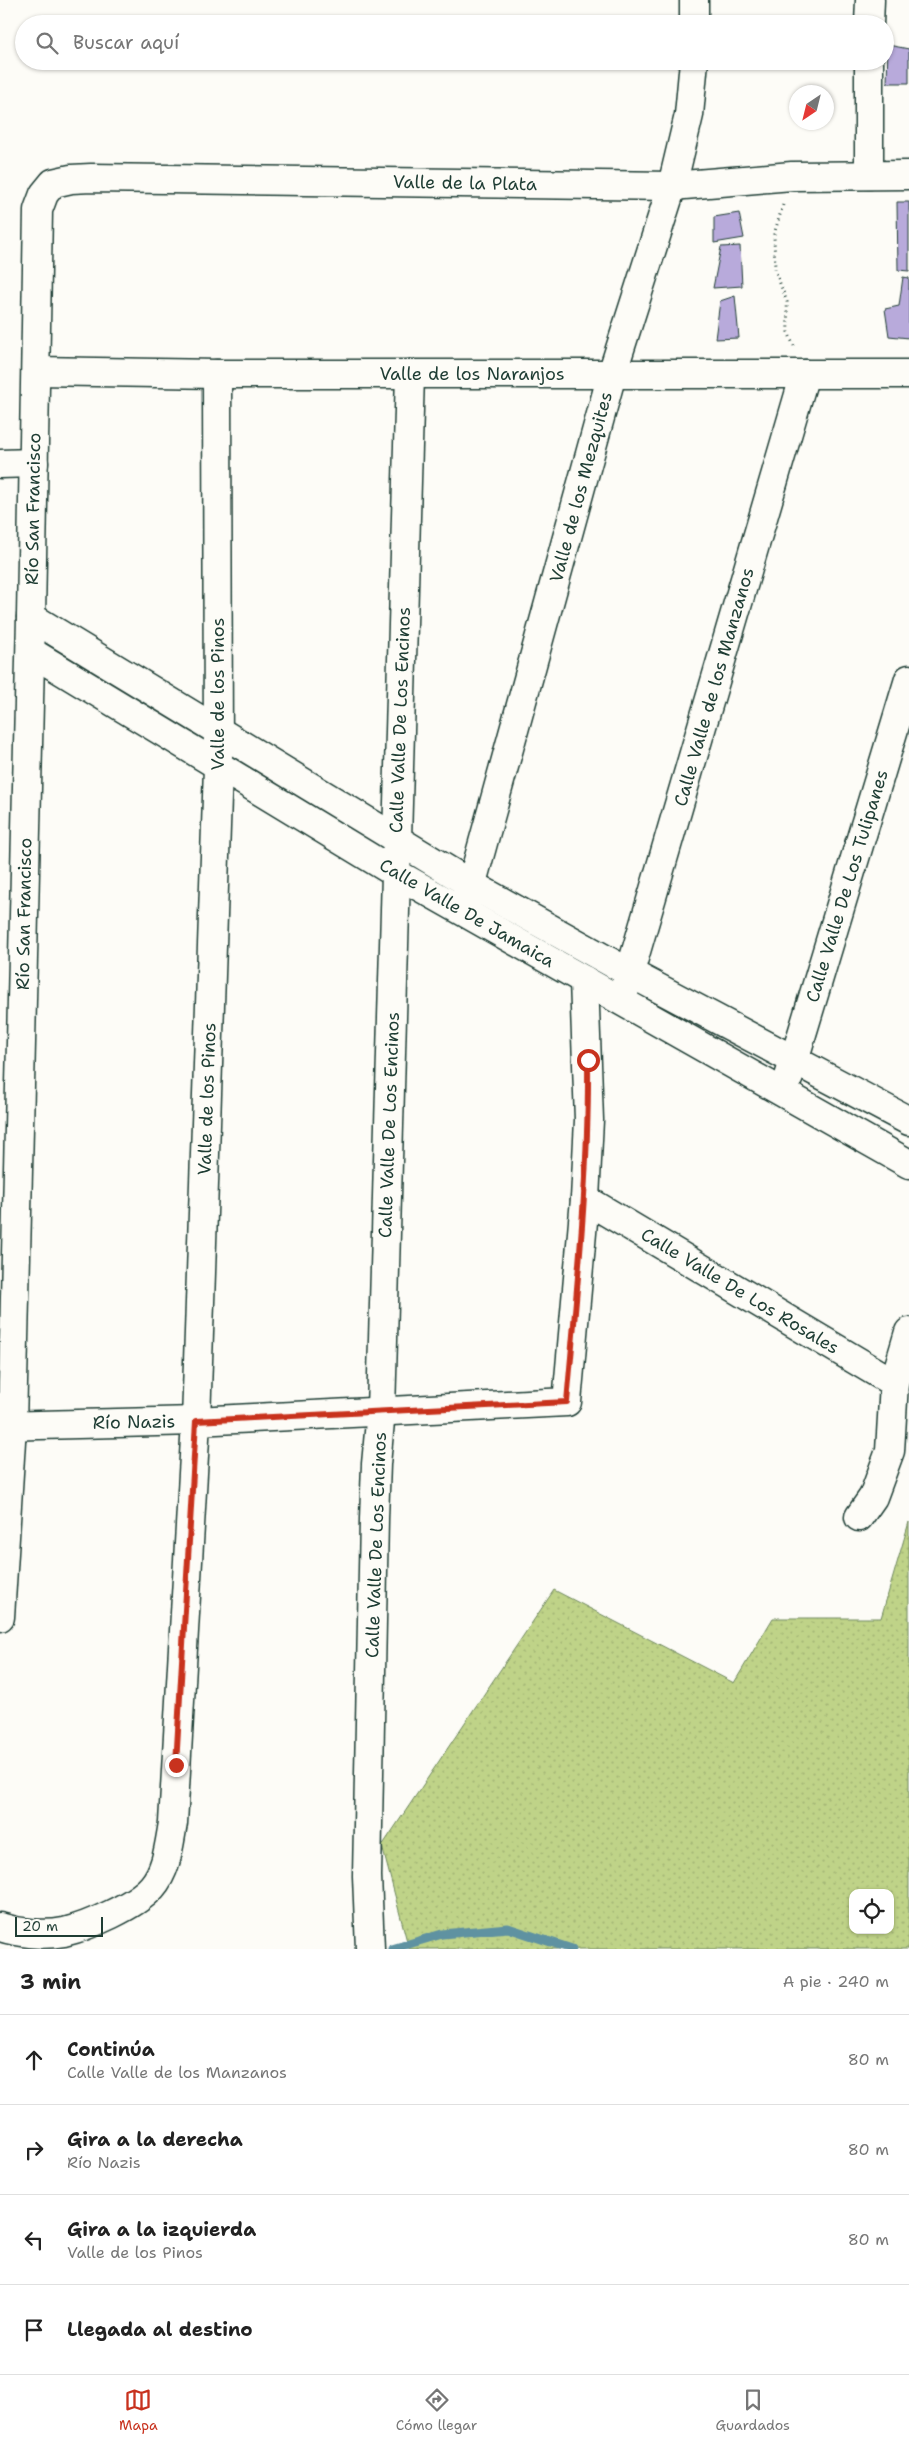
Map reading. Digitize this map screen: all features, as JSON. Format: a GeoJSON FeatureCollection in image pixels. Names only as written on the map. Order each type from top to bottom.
{"type":"FeatureCollection","features":[{"type":"Feature","properties":{"kind":"street"},"geometry":{"type":"LineString","coordinates":[[694,0],[694,15]]}},
{"type":"Feature","properties":{"kind":"street"},"geometry":{"type":"LineString","coordinates":[[870,0],[870,15]]}},
{"type":"Feature","properties":{"kind":"street","name":"Valle de los Mezquites"},"geometry":{"type":"LineString","coordinates":[[464,913],[612,374],[672,186],[689,115],[693,70]]}},
{"type":"Feature","properties":{"kind":"street"},"geometry":{"type":"LineString","coordinates":[[868,175],[869,70]]}},
{"type":"Feature","properties":{"kind":"street","name":"Valle de la Plata"},"geometry":{"type":"LineString","coordinates":[[38,210],[44,194],[53,183],[72,179],[672,186],[792,176],[909,175]]}},
{"type":"Feature","properties":{"kind":"street","name":"Río San Francisco"},"geometry":{"type":"LineString","coordinates":[[0,1617],[31,617],[38,210]]}},
{"type":"Feature","properties":{"kind":"street","name":"Valle de los Naranjos"},"geometry":{"type":"LineString","coordinates":[[36,371],[217,374],[909,374]]}},
{"type":"Feature","properties":{"kind":"street","name":"Valle de los Pinos"},"geometry":{"type":"LineString","coordinates":[[0,1927],[27,1933],[63,1932],[123,1909],[152,1887],[166,1860],[173,1823],[196,1421],[218,767],[217,374]]}},
{"type":"Feature","properties":{"kind":"street","name":"Calle Valle De Los Encinos"},"geometry":{"type":"LineString","coordinates":[[370,1949],[367,1876],[376,1464],[381,1411],[410,374]]}},
{"type":"Feature","properties":{"kind":"street","name":"Calle Valle de los Manzanos"},"geometry":{"type":"LineString","coordinates":[[622,1000],[806,374]]}},
{"type":"Feature","properties":{"kind":"street"},"geometry":{"type":"LineString","coordinates":[[0,464],[34,464]]}},
{"type":"Feature","properties":{"kind":"street","name":"Calle Valle De Jamaica"},"geometry":{"type":"LineString","coordinates":[[31,617],[217,732],[472,885],[630,973],[909,1121]]}},
{"type":"Feature","properties":{"kind":"street","name":"Calle Valle De Jamaica"},"geometry":{"type":"LineString","coordinates":[[30,652],[397,874],[909,1164]]}},
{"type":"Feature","properties":{"kind":"street","name":"Calle Valle De Los Tulipanes"},"geometry":{"type":"LineString","coordinates":[[782,1092],[795,1062],[909,679]]}},
{"type":"Feature","properties":{"kind":"street"},"geometry":{"type":"LineString","coordinates":[[584,980],[589,1120],[585,1199]]}},
{"type":"Feature","properties":{"kind":"street","name":"Río Nazis"},"geometry":{"type":"LineString","coordinates":[[6,1425],[196,1421],[567,1402],[585,1199]]}},
{"type":"Feature","properties":{"kind":"street","name":"Calle Valle De Los Rosales"},"geometry":{"type":"LineString","coordinates":[[585,1199],[894,1383]]}},
{"type":"Feature","properties":{"kind":"street"},"geometry":{"type":"LineString","coordinates":[[860,1517],[873,1497],[890,1451],[894,1383],[909,1332]]}},
{"type":"Feature","properties":{"kind":"path"},"geometry":{"type":"LineString","coordinates":[[792,176],[774,234],[775,270],[787,302],[788,332],[806,374]]}},
{"type":"Feature","properties":{"kind":"green space"},"geometry":{"type":"Polygon","coordinates":[[[909,1522],[909,1949],[409,1949],[382,1846],[554,1590],[734,1683],[773,1618],[881,1618],[909,1522]]]}},
{"type":"Feature","properties":{"kind":"building"},"geometry":{"type":"Polygon","coordinates":[[[894,46],[909,49],[909,83],[887,83],[887,70],[894,70],[894,46]]]}},
{"type":"Feature","properties":{"kind":"building"},"geometry":{"type":"Polygon","coordinates":[[[897,202],[909,202],[909,271],[898,270],[897,202]]]}},
{"type":"Feature","properties":{"kind":"building"},"geometry":{"type":"Polygon","coordinates":[[[739,213],[744,238],[714,243],[714,217],[739,213]]]}},
{"type":"Feature","properties":{"kind":"building"},"geometry":{"type":"Polygon","coordinates":[[[740,246],[742,286],[713,288],[721,247],[740,246]]]}},
{"type":"Feature","properties":{"kind":"building"},"geometry":{"type":"Polygon","coordinates":[[[903,277],[909,278],[909,338],[889,336],[885,309],[899,306],[903,277]]]}},
{"type":"Feature","properties":{"kind":"building"},"geometry":{"type":"Polygon","coordinates":[[[735,296],[739,338],[715,339],[720,301],[735,296]]]}},
{"type":"Feature","properties":{"kind":"waterway"},"geometry":{"type":"LineString","coordinates":[[392,1949],[442,1934],[508,1928],[572,1949]]}},
{"type":"Feature","properties":{"kind":"route"},"geometry":{"type":"LineString","coordinates":[[176,1765],[196,1421],[567,1402],[585,1199],[589,1120],[588,1060]]}}]}
